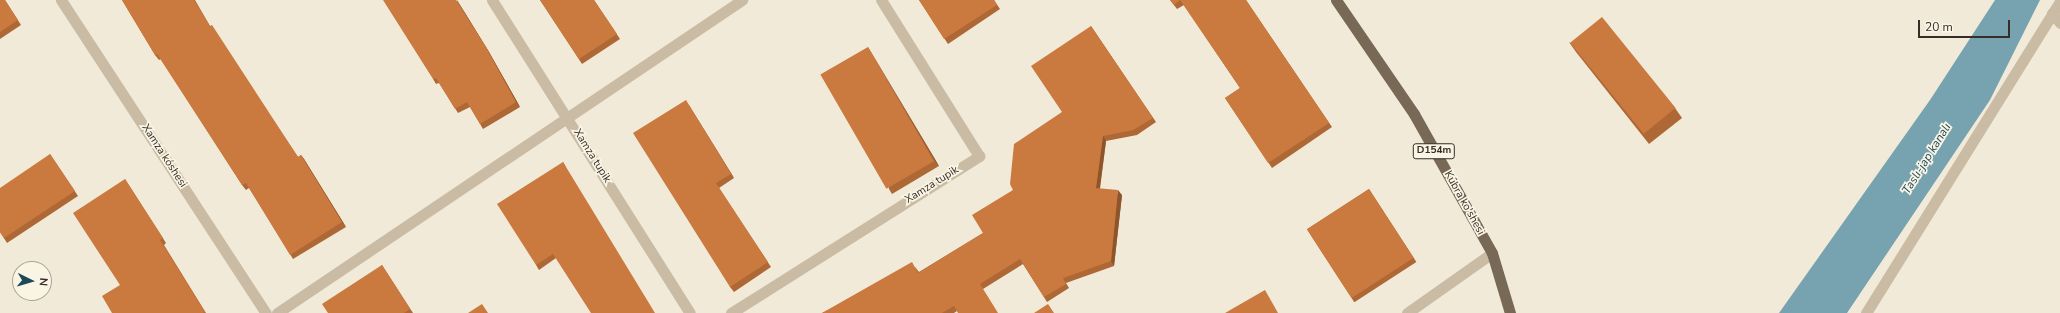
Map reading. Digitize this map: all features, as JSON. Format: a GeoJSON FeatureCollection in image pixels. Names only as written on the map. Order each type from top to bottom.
{"type":"FeatureCollection","features":[{"type":"Feature","properties":{"kind":"main road","name":"Kubra ko'shesi"},"geometry":{"type":"LineString","coordinates":[[1336,0],[1414,114],[1492,253],[1510,313]]}},
{"type":"Feature","properties":{"kind":"street","name":"Xamza kóshesi"},"geometry":{"type":"LineString","coordinates":[[62,0],[266,313]]}},
{"type":"Feature","properties":{"kind":"street","name":"Xamza tupik"},"geometry":{"type":"LineString","coordinates":[[492,0],[690,313]]}},
{"type":"Feature","properties":{"kind":"street"},"geometry":{"type":"LineString","coordinates":[[277,313],[742,0]]}},
{"type":"Feature","properties":{"kind":"street","name":"Xamza tupik"},"geometry":{"type":"LineString","coordinates":[[731,313],[978,156],[881,0]]}},
{"type":"Feature","properties":{"kind":"street"},"geometry":{"type":"LineString","coordinates":[[1866,313],[2060,1]]}},
{"type":"Feature","properties":{"kind":"street"},"geometry":{"type":"LineString","coordinates":[[2052,13],[2060,23]]}},
{"type":"Feature","properties":{"kind":"street"},"geometry":{"type":"LineString","coordinates":[[1407,313],[1492,253]]}},
{"type":"Feature","properties":{"kind":"water","name":"Taslı-jap kanalı"},"geometry":{"type":"Polygon","coordinates":[[[1995,0],[2040,0],[1990,100],[1847,313],[1779,313],[1930,100],[1995,0]]]}},
{"type":"Feature","properties":{"kind":"building"},"geometry":{"type":"Polygon","coordinates":[[[0,0],[5,0],[18,20],[0,32],[0,0]]]}},
{"type":"Feature","properties":{"kind":"building"},"geometry":{"type":"Polygon","coordinates":[[[122,0],[194,0],[210,26],[212,25],[298,157],[301,155],[342,222],[290,255],[246,183],[242,185],[157,54],[155,55],[122,0]]]}},
{"type":"Feature","properties":{"kind":"building"},"geometry":{"type":"Polygon","coordinates":[[[383,0],[456,0],[486,47],[516,102],[480,124],[467,102],[455,109],[436,78],[433,79],[383,0]]]}},
{"type":"Feature","properties":{"kind":"building"},"geometry":{"type":"Polygon","coordinates":[[[540,0],[594,0],[617,34],[579,59],[540,0]]]}},
{"type":"Feature","properties":{"kind":"building"},"geometry":{"type":"Polygon","coordinates":[[[919,0],[994,0],[997,5],[944,39],[919,0]]]}},
{"type":"Feature","properties":{"kind":"building"},"geometry":{"type":"Polygon","coordinates":[[[1170,0],[1180,0],[1174,5],[1170,0]]]}},
{"type":"Feature","properties":{"kind":"building"},"geometry":{"type":"Polygon","coordinates":[[[1180,0],[1246,0],[1329,123],[1268,163],[1225,98],[1240,88],[1180,0]]]}},
{"type":"Feature","properties":{"kind":"building"},"geometry":{"type":"Polygon","coordinates":[[[1602,17],[1676,108],[1644,134],[1570,43],[1602,17]]]}},
{"type":"Feature","properties":{"kind":"building"},"geometry":{"type":"Polygon","coordinates":[[[1091,26],[1153,118],[1133,130],[1103,136],[1096,188],[1118,190],[1111,261],[1063,278],[1066,284],[1044,297],[1020,259],[980,284],[998,313],[958,313],[954,306],[942,313],[822,313],[912,262],[918,273],[983,233],[972,215],[1013,190],[1010,184],[1014,144],[1062,112],[1031,66],[1091,26]]]}},
{"type":"Feature","properties":{"kind":"building"},"geometry":{"type":"Polygon","coordinates":[[[868,47],[934,161],[886,189],[820,74],[868,47]]]}},
{"type":"Feature","properties":{"kind":"building"},"geometry":{"type":"Polygon","coordinates":[[[686,100],[731,174],[716,183],[768,262],[730,287],[633,133],[686,100]]]}},
{"type":"Feature","properties":{"kind":"building"},"geometry":{"type":"Polygon","coordinates":[[[50,154],[75,191],[4,238],[0,232],[0,188],[50,154]]]}},
{"type":"Feature","properties":{"kind":"building"},"geometry":{"type":"Polygon","coordinates":[[[563,162],[655,313],[591,313],[553,254],[536,265],[497,204],[563,162]]]}},
{"type":"Feature","properties":{"kind":"building"},"geometry":{"type":"Polygon","coordinates":[[[125,179],[163,238],[160,240],[205,312],[112,313],[102,296],[120,285],[73,213],[125,179]]]}},
{"type":"Feature","properties":{"kind":"building"},"geometry":{"type":"Polygon","coordinates":[[[1369,189],[1414,258],[1352,298],[1307,229],[1369,189]]]}},
{"type":"Feature","properties":{"kind":"building"},"geometry":{"type":"Polygon","coordinates":[[[382,265],[410,309],[404,313],[328,313],[322,304],[382,265]]]}},
{"type":"Feature","properties":{"kind":"building"},"geometry":{"type":"Polygon","coordinates":[[[1265,290],[1278,313],[1225,313],[1265,290]]]}},
{"type":"Feature","properties":{"kind":"building"},"geometry":{"type":"Polygon","coordinates":[[[482,304],[488,313],[468,313],[482,304]]]}},
{"type":"Feature","properties":{"kind":"building"},"geometry":{"type":"Polygon","coordinates":[[[1048,304],[1054,313],[1034,313],[1048,304]]]}}]}
